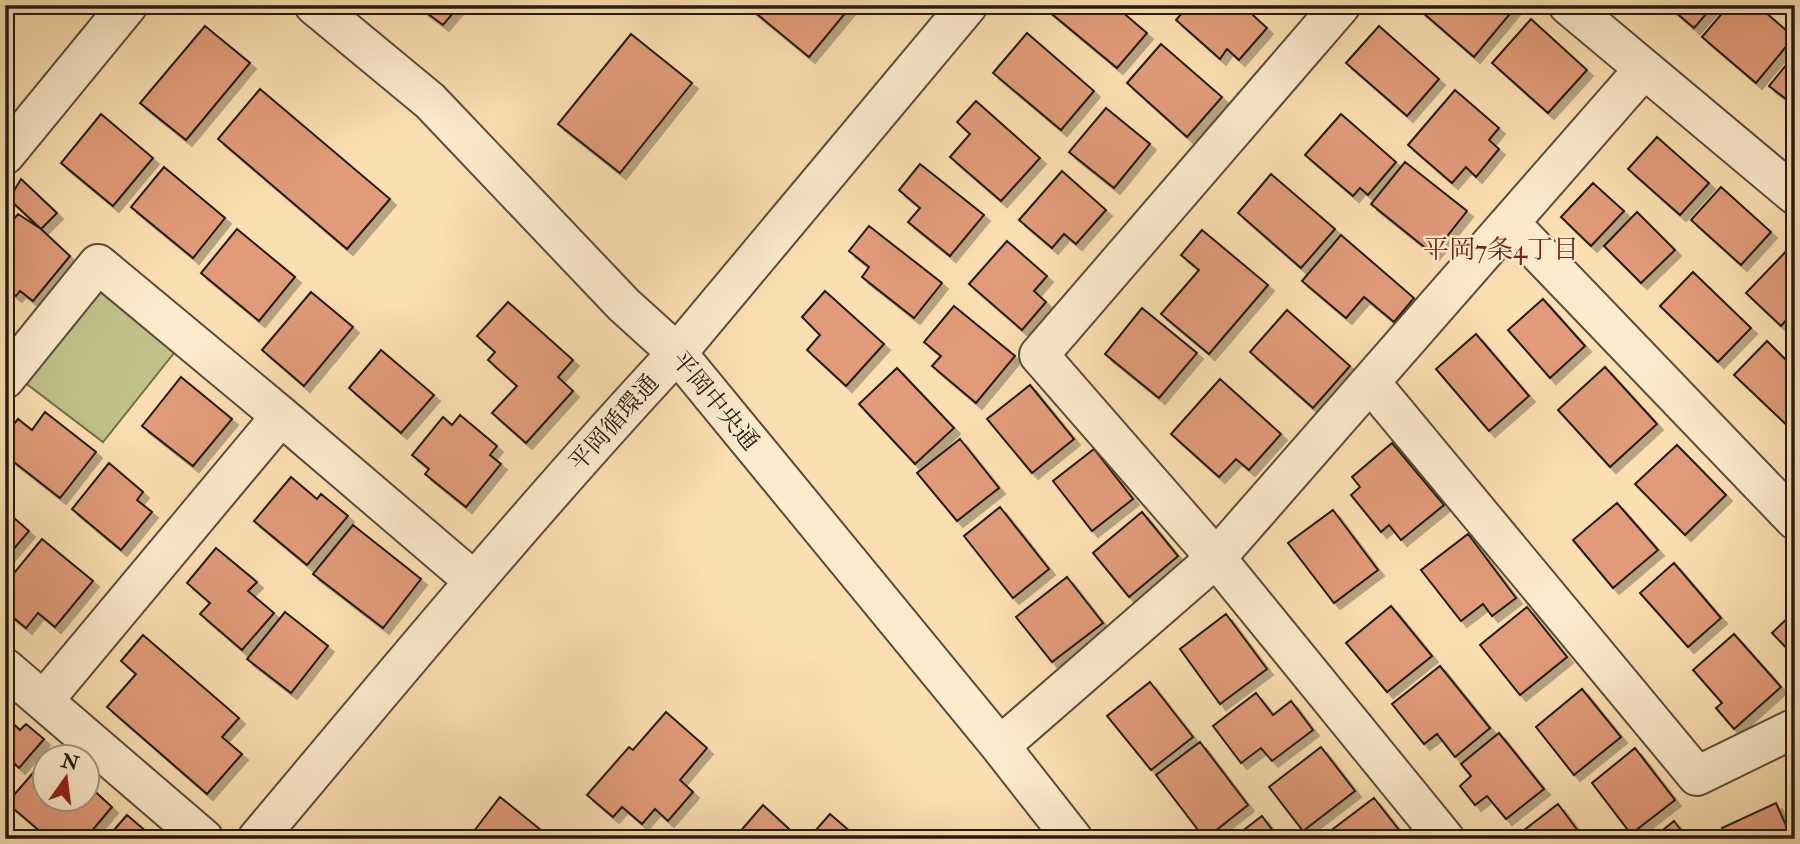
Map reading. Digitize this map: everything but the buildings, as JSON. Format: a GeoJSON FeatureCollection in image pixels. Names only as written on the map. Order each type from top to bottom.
{"type":"FeatureCollection","features":[{"type":"Feature","properties":{"kind":"street"},"geometry":{"type":"LineString","coordinates":[[5,155],[128,5]]}},
{"type":"Feature","properties":{"kind":"street","name":"平岡中央通"},"geometry":{"type":"LineString","coordinates":[[314,5],[430,101],[624,305],[677,353],[1000,746],[1073,839]]}},
{"type":"Feature","properties":{"kind":"street","name":"平岡循環通"},"geometry":{"type":"LineString","coordinates":[[257,839],[473,580],[677,353],[968,5]]}},
{"type":"Feature","properties":{"kind":"street"},"geometry":{"type":"LineString","coordinates":[[1341,5],[1039,355],[1216,558],[1445,839]]}},
{"type":"Feature","properties":{"kind":"street"},"geometry":{"type":"LineString","coordinates":[[1568,5],[1795,195]]}},
{"type":"Feature","properties":{"kind":"street"},"geometry":{"type":"LineString","coordinates":[[1000,746],[1216,558],[1644,69]]}},
{"type":"Feature","properties":{"kind":"street"},"geometry":{"type":"LineString","coordinates":[[1510,223],[1795,520]]}},
{"type":"Feature","properties":{"kind":"street"},"geometry":{"type":"LineString","coordinates":[[5,379],[98,264],[473,580]]}},
{"type":"Feature","properties":{"kind":"street"},"geometry":{"type":"LineString","coordinates":[[1370,382],[1696,776],[1795,727]]}},
{"type":"Feature","properties":{"kind":"street"},"geometry":{"type":"LineString","coordinates":[[44,700],[281,416]]}},
{"type":"Feature","properties":{"kind":"street"},"geometry":{"type":"LineString","coordinates":[[5,668],[204,839]]}},
{"type":"Feature","properties":{"kind":"green space"},"geometry":{"type":"Polygon","coordinates":[[[98,264],[186,338],[103,442],[11,372],[98,264]]]}},
{"type":"Feature","properties":{"kind":"district","name":"平岡7条4丁目"},"geometry":{"type":"Point","coordinates":[1501,250]}}]}
